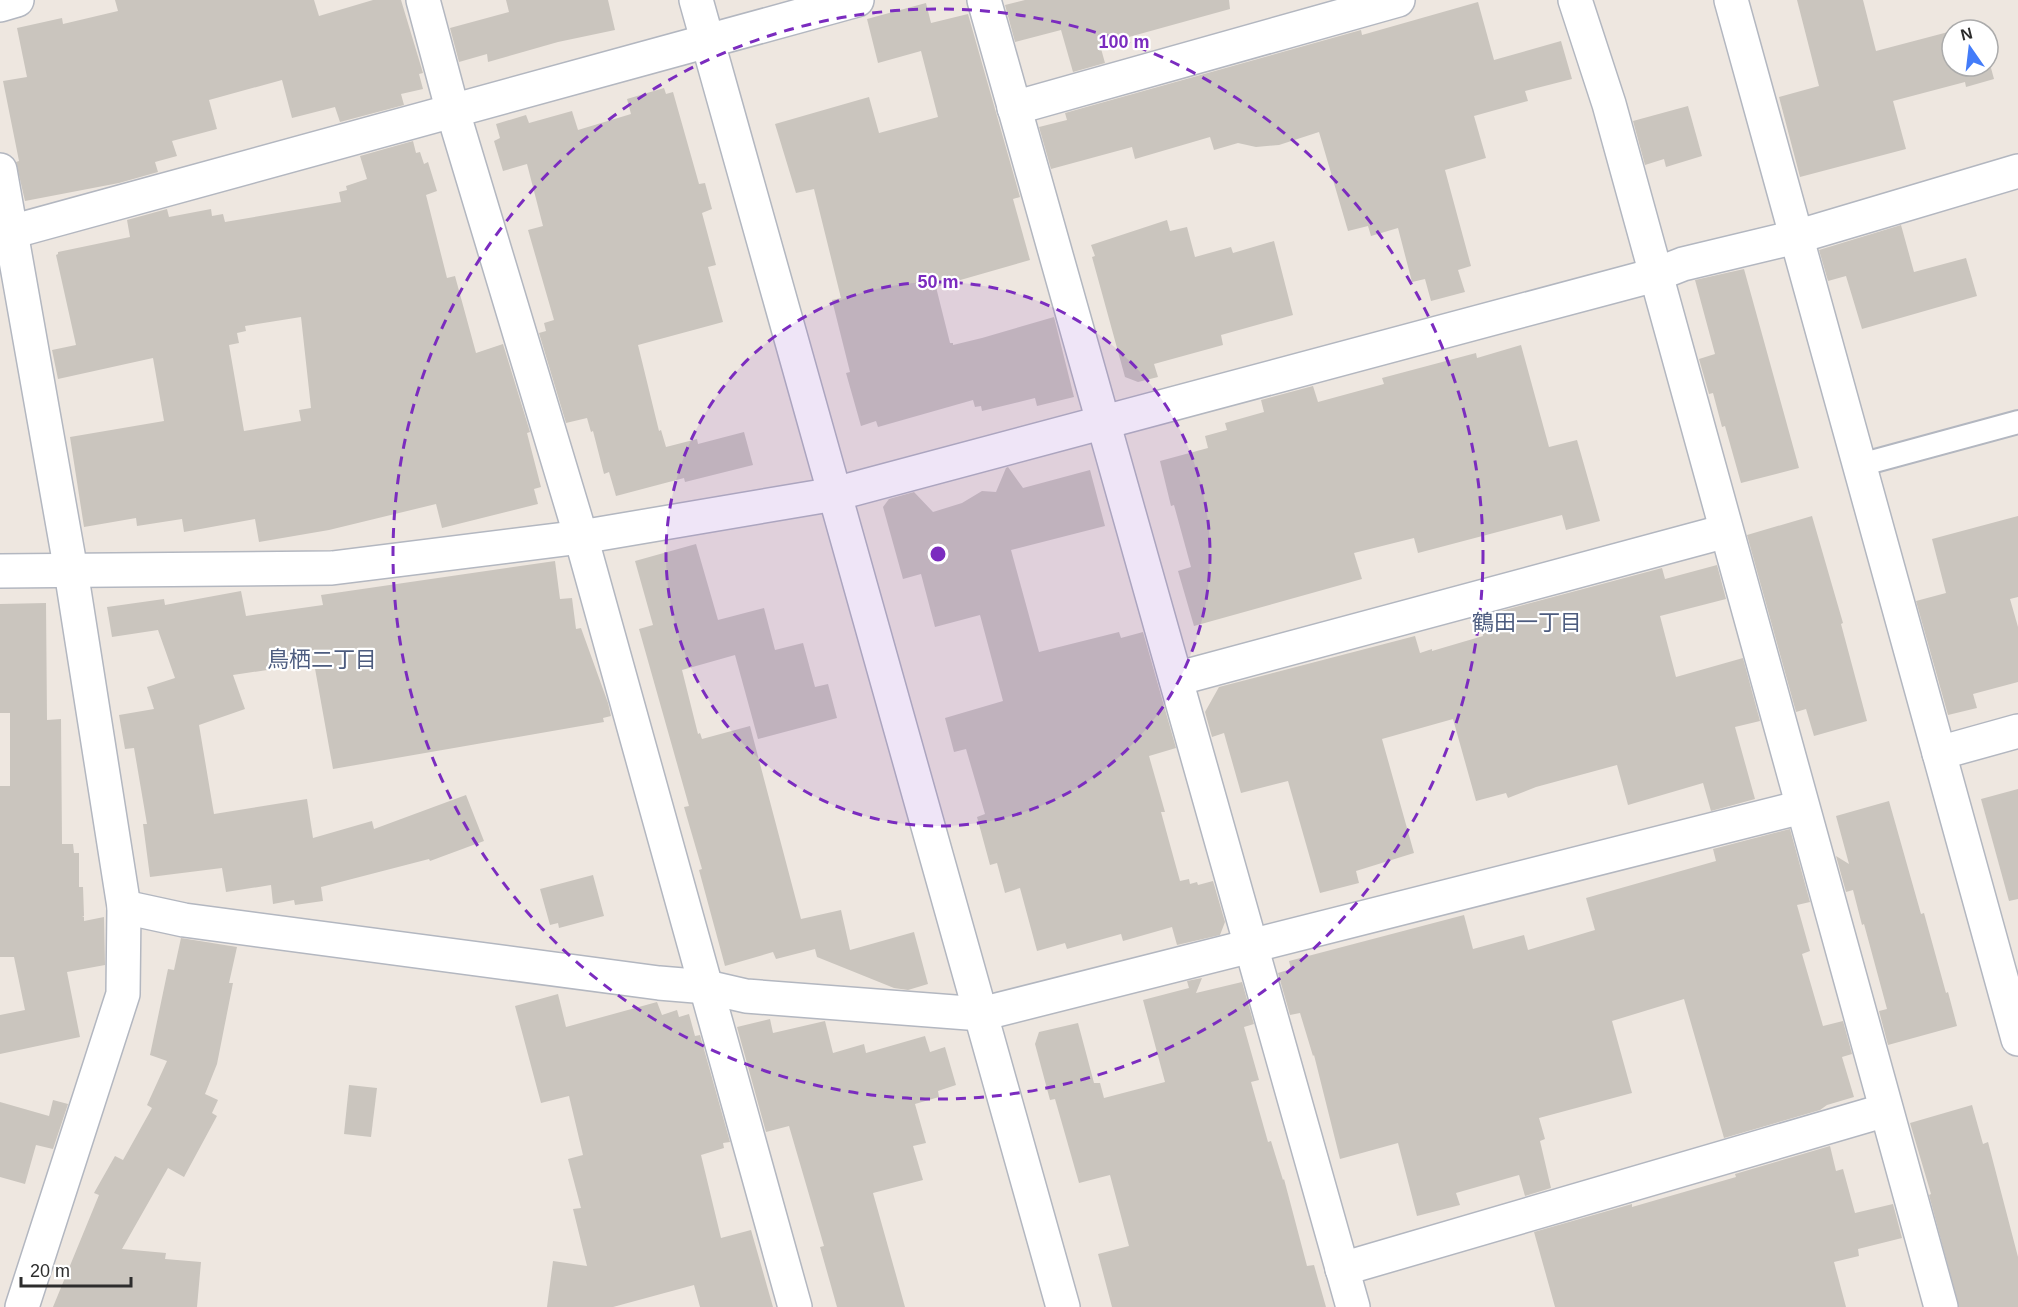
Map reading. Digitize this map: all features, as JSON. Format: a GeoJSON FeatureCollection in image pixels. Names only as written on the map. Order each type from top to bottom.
{"type":"FeatureCollection","features":[{"type":"Feature","properties":{"kind":"street"},"geometry":{"type":"LineString","coordinates":[[0,5],[17,0]]}},
{"type":"Feature","properties":{"kind":"street"},"geometry":{"type":"LineString","coordinates":[[423,0],[453,111],[581,537],[795,1307]]}},
{"type":"Feature","properties":{"kind":"street"},"geometry":{"type":"LineString","coordinates":[[696,0],[1063,1307]]}},
{"type":"Feature","properties":{"kind":"street"},"geometry":{"type":"LineString","coordinates":[[5,234],[857,0]]}},
{"type":"Feature","properties":{"kind":"street"},"geometry":{"type":"LineString","coordinates":[[984,0],[1353,1307]]}},
{"type":"Feature","properties":{"kind":"street"},"geometry":{"type":"LineString","coordinates":[[1014,108],[1398,0]]}},
{"type":"Feature","properties":{"kind":"street"},"geometry":{"type":"LineString","coordinates":[[1575,0],[1609,104],[1941,1307]]}},
{"type":"Feature","properties":{"kind":"street"},"geometry":{"type":"LineString","coordinates":[[1731,0],[2018,1039]]}},
{"type":"Feature","properties":{"kind":"street"},"geometry":{"type":"LineString","coordinates":[[0,170],[5,234],[71,571],[124,907],[123,994],[22,1307]]}},
{"type":"Feature","properties":{"kind":"street"},"geometry":{"type":"LineString","coordinates":[[0,572],[332,568],[581,537],[835,494],[1655,275],[1683,264],[1796,237],[2018,171]]}},
{"type":"Feature","properties":{"kind":"street"},"geometry":{"type":"LineString","coordinates":[[1176,679],[1726,531]]}},
{"type":"Feature","properties":{"kind":"street"},"geometry":{"type":"LineString","coordinates":[[1939,753],[2018,731]]}},
{"type":"Feature","properties":{"kind":"street"},"geometry":{"type":"LineString","coordinates":[[124,907],[184,920],[647,982],[707,987],[746,996],[981,1014],[1802,807]]}},
{"type":"Feature","properties":{"kind":"street"},"geometry":{"type":"LineString","coordinates":[[1342,1269],[1886,1110]]}},
{"type":"Feature","properties":{"kind":"lane"},"geometry":{"type":"LineString","coordinates":[[1860,465],[2018,422]]}},
{"type":"Feature","properties":{"kind":"building"},"geometry":{"type":"Polygon","coordinates":[[[115,0],[314,0],[319,16],[373,0],[401,0],[423,73],[419,74],[423,89],[401,94],[404,105],[340,122],[335,107],[292,118],[282,80],[209,100],[217,129],[172,141],[177,156],[155,162],[158,172],[119,183],[25,201],[16,162],[19,161],[3,81],[27,77],[17,28],[62,18],[63,24],[118,11],[115,0]]]}},
{"type":"Feature","properties":{"kind":"building"},"geometry":{"type":"Polygon","coordinates":[[[506,0],[608,0],[615,30],[558,42],[488,62],[487,54],[459,62],[450,28],[509,12],[506,0]]]}},
{"type":"Feature","properties":{"kind":"building"},"geometry":{"type":"Polygon","coordinates":[[[1025,0],[1229,0],[1230,9],[1100,45],[1105,63],[1073,72],[1061,30],[1015,42],[1005,5],[1025,0]]]}},
{"type":"Feature","properties":{"kind":"building"},"geometry":{"type":"Polygon","coordinates":[[[1797,0],[1863,0],[1876,51],[1940,34],[1940,78],[1994,79],[1966,87],[1965,82],[1893,101],[1906,149],[1800,177],[1779,97],[1819,86],[1797,0]]]}},
{"type":"Feature","properties":{"kind":"building"},"geometry":{"type":"Polygon","coordinates":[[[1478,2],[1494,60],[1561,41],[1572,79],[1525,91],[1528,101],[1474,116],[1486,158],[1445,170],[1471,266],[1458,270],[1465,292],[1431,301],[1425,279],[1412,282],[1398,228],[1371,236],[1368,226],[1348,231],[1319,132],[1279,145],[1256,147],[1238,143],[1214,150],[1210,137],[1135,159],[1132,147],[1051,169],[1039,127],[1067,120],[1065,113],[1361,30],[1362,35],[1478,2]]]}},
{"type":"Feature","properties":{"kind":"building"},"geometry":{"type":"Polygon","coordinates":[[[926,3],[931,23],[968,14],[1020,197],[1013,199],[1030,260],[936,287],[950,343],[953,345],[982,338],[1054,317],[1074,397],[1037,406],[1035,398],[982,411],[981,406],[975,407],[973,400],[878,427],[876,421],[861,426],[846,373],[850,372],[832,300],[841,298],[814,189],[796,193],[775,124],[869,97],[879,133],[938,117],[921,51],[878,63],[867,19],[926,3]]]}},
{"type":"Feature","properties":{"kind":"building"},"geometry":{"type":"Polygon","coordinates":[[[664,88],[666,94],[673,92],[699,184],[705,183],[712,209],[702,213],[716,265],[708,267],[723,322],[638,345],[659,431],[661,430],[666,447],[697,439],[698,444],[744,432],[753,465],[685,482],[684,478],[616,496],[609,472],[604,474],[593,431],[591,432],[587,418],[566,423],[539,333],[546,331],[544,323],[554,320],[528,230],[543,226],[527,164],[503,171],[494,141],[500,138],[496,124],[526,115],[529,123],[572,111],[578,130],[631,114],[627,99],[664,88]]]}},
{"type":"Feature","properties":{"kind":"building"},"geometry":{"type":"Polygon","coordinates":[[[1688,106],[1702,156],[1666,167],[1664,159],[1645,165],[1633,121],[1688,106]]]}},
{"type":"Feature","properties":{"kind":"building"},"geometry":{"type":"Polygon","coordinates":[[[413,141],[416,153],[420,152],[424,164],[428,162],[437,191],[426,195],[447,278],[455,276],[476,353],[503,344],[530,432],[527,433],[541,487],[534,489],[538,504],[442,528],[436,504],[329,530],[259,542],[255,519],[184,532],[182,519],[137,526],[136,518],[84,527],[70,437],[164,421],[153,358],[58,379],[52,350],[76,345],[56,255],[58,252],[130,237],[127,220],[167,209],[169,217],[211,209],[212,216],[223,214],[225,222],[341,202],[339,192],[347,190],[346,186],[367,179],[360,156],[413,141]],[[301,317],[245,326],[246,331],[237,333],[239,343],[229,345],[244,431],[301,421],[299,410],[311,408],[301,317]]]}},
{"type":"Feature","properties":{"kind":"building"},"geometry":{"type":"Polygon","coordinates":[[[1167,220],[1170,231],[1187,227],[1195,257],[1231,247],[1233,253],[1274,241],[1293,315],[1221,335],[1223,345],[1154,364],[1158,377],[1138,382],[1125,377],[1092,257],[1095,256],[1091,245],[1167,220]]]}},
{"type":"Feature","properties":{"kind":"building"},"geometry":{"type":"Polygon","coordinates":[[[1901,225],[1914,272],[1966,258],[1977,296],[1862,329],[1846,276],[1828,281],[1819,250],[1901,225]]]}},
{"type":"Feature","properties":{"kind":"building"},"geometry":{"type":"Polygon","coordinates":[[[1744,269],[1799,468],[1741,483],[1725,426],[1722,427],[1713,393],[1709,394],[1699,359],[1715,354],[1695,280],[1744,269]]]}},
{"type":"Feature","properties":{"kind":"building"},"geometry":{"type":"Polygon","coordinates":[[[1521,345],[1549,447],[1577,440],[1600,521],[1566,530],[1562,515],[1418,553],[1414,538],[1354,553],[1362,579],[1194,626],[1178,571],[1191,567],[1174,505],[1171,506],[1160,461],[1208,448],[1205,436],[1227,430],[1225,423],[1264,412],[1261,400],[1313,386],[1318,402],[1384,384],[1382,378],[1476,353],[1477,358],[1521,345]]]}},
{"type":"Feature","properties":{"kind":"building"},"geometry":{"type":"Polygon","coordinates":[[[1008,467],[1023,488],[1090,470],[1105,526],[1011,550],[1039,652],[1119,632],[1121,638],[1143,632],[1176,748],[1149,756],[1165,812],[1161,812],[1180,881],[1189,879],[1190,884],[1197,882],[1198,885],[1213,881],[1225,922],[1220,935],[1177,945],[1172,927],[1123,941],[1121,934],[1067,949],[1065,943],[1037,951],[1020,888],[1005,893],[997,863],[990,865],[977,817],[985,814],[966,749],[954,752],[945,718],[1003,701],[980,615],[935,627],[921,574],[903,579],[883,507],[889,499],[914,492],[933,512],[962,503],[982,491],[996,492],[1008,467]]]}},
{"type":"Feature","properties":{"kind":"building"},"geometry":{"type":"Polygon","coordinates":[[[1812,516],[1843,623],[1841,624],[1867,721],[1814,736],[1806,709],[1796,712],[1747,535],[1812,516]]]}},
{"type":"Feature","properties":{"kind":"building"},"geometry":{"type":"Polygon","coordinates":[[[2018,516],[2018,597],[2010,599],[2018,627],[2018,682],[1973,694],[1977,708],[1948,715],[1916,601],[1946,593],[1932,539],[2018,516]]]}},
{"type":"Feature","properties":{"kind":"building"},"geometry":{"type":"Polygon","coordinates":[[[696,544],[718,620],[764,608],[775,650],[803,643],[815,687],[828,684],[837,718],[758,739],[735,655],[682,670],[698,734],[700,733],[702,739],[750,726],[801,919],[841,910],[850,950],[914,932],[928,984],[908,990],[894,988],[817,957],[815,949],[776,959],[773,952],[725,966],[699,870],[702,869],[684,807],[689,806],[639,629],[653,625],[635,561],[696,544]]]}},
{"type":"Feature","properties":{"kind":"building"},"geometry":{"type":"Polygon","coordinates":[[[555,561],[560,599],[572,598],[576,629],[581,628],[608,703],[611,716],[603,718],[604,722],[333,769],[314,663],[233,675],[245,709],[199,725],[214,814],[307,799],[313,838],[372,821],[374,829],[466,795],[484,841],[430,861],[429,859],[321,887],[323,901],[295,905],[294,900],[273,904],[271,885],[226,892],[222,868],[150,877],[143,824],[147,824],[134,748],[125,749],[119,715],[154,709],[147,687],[175,678],[158,630],[112,637],[107,607],[164,599],[165,605],[241,591],[246,616],[323,605],[321,595],[555,561]]]}},
{"type":"Feature","properties":{"kind":"building"},"geometry":{"type":"Polygon","coordinates":[[[1717,565],[1726,599],[1660,616],[1676,677],[1743,658],[1760,721],[1735,727],[1755,799],[1711,811],[1703,783],[1628,805],[1617,765],[1536,787],[1508,798],[1506,793],[1476,801],[1453,719],[1382,739],[1414,853],[1356,871],[1359,883],[1320,893],[1288,781],[1241,793],[1224,733],[1212,737],[1205,712],[1219,687],[1415,636],[1420,653],[1432,649],[1432,651],[1483,636],[1478,617],[1662,568],[1665,579],[1717,565]]]}},
{"type":"Feature","properties":{"kind":"building"},"geometry":{"type":"Polygon","coordinates":[[[46,603],[47,720],[61,719],[62,844],[73,844],[74,853],[79,853],[79,887],[83,887],[84,916],[82,916],[84,921],[104,917],[105,965],[67,972],[80,1037],[0,1054],[0,1015],[25,1010],[14,957],[0,957],[0,786],[10,786],[10,713],[0,713],[0,604],[46,603]]]}},
{"type":"Feature","properties":{"kind":"building"},"geometry":{"type":"Polygon","coordinates":[[[2018,789],[2018,899],[2009,901],[1981,799],[2018,789]]]}},
{"type":"Feature","properties":{"kind":"building"},"geometry":{"type":"Polygon","coordinates":[[[1889,801],[1921,914],[1924,913],[1957,1026],[1888,1045],[1879,1011],[1887,1009],[1864,924],[1862,925],[1853,890],[1846,892],[1836,856],[1849,864],[1836,816],[1889,801]]]}},
{"type":"Feature","properties":{"kind":"building"},"geometry":{"type":"Polygon","coordinates":[[[1790,829],[1810,902],[1797,905],[1810,951],[1802,954],[1823,1026],[1843,1021],[1852,1054],[1842,1057],[1854,1097],[1827,1105],[1820,1110],[1724,1138],[1684,999],[1612,1021],[1632,1093],[1539,1118],[1545,1139],[1540,1141],[1551,1188],[1525,1196],[1519,1175],[1456,1193],[1460,1205],[1417,1216],[1398,1143],[1340,1159],[1314,1055],[1300,1013],[1290,1015],[1278,973],[1291,969],[1289,961],[1464,915],[1473,949],[1524,935],[1528,950],[1595,930],[1586,898],[1716,861],[1713,849],[1790,829]]]}},
{"type":"Feature","properties":{"kind":"building"},"geometry":{"type":"Polygon","coordinates":[[[593,875],[604,916],[559,928],[558,923],[550,925],[540,889],[593,875]]]}},
{"type":"Feature","properties":{"kind":"building"},"geometry":{"type":"Polygon","coordinates":[[[181,938],[237,947],[229,983],[233,983],[217,1064],[205,1094],[218,1100],[212,1113],[217,1116],[184,1177],[168,1168],[122,1249],[166,1253],[165,1259],[201,1262],[197,1307],[53,1307],[99,1195],[94,1193],[115,1156],[123,1160],[152,1108],[147,1105],[167,1061],[150,1055],[168,969],[174,970],[181,938]]]}},
{"type":"Feature","properties":{"kind":"building"},"geometry":{"type":"Polygon","coordinates":[[[1202,978],[1196,993],[1242,982],[1254,1024],[1244,1027],[1259,1080],[1251,1082],[1268,1142],[1271,1141],[1284,1179],[1307,1266],[1314,1265],[1326,1307],[1112,1307],[1098,1254],[1129,1246],[1110,1175],[1079,1183],[1055,1099],[1050,1100],[1035,1044],[1039,1032],[1078,1023],[1094,1083],[1100,1083],[1104,1098],[1165,1082],[1143,1000],[1189,988],[1187,981],[1202,978]]]}},
{"type":"Feature","properties":{"kind":"building"},"geometry":{"type":"Polygon","coordinates":[[[558,994],[566,1027],[657,1002],[662,1015],[677,1010],[679,1017],[689,1014],[695,1036],[700,1035],[730,1142],[723,1143],[724,1148],[701,1155],[721,1238],[751,1230],[773,1307],[700,1307],[694,1285],[613,1307],[547,1307],[553,1261],[587,1266],[573,1209],[581,1208],[568,1159],[583,1155],[569,1096],[541,1103],[515,1006],[558,994]]]}},
{"type":"Feature","properties":{"kind":"building"},"geometry":{"type":"Polygon","coordinates":[[[770,1019],[773,1033],[825,1021],[833,1053],[864,1044],[866,1053],[925,1036],[930,1052],[945,1047],[956,1085],[938,1091],[939,1097],[915,1104],[926,1143],[913,1146],[923,1180],[873,1193],[905,1307],[837,1307],[820,1247],[824,1246],[789,1126],[766,1132],[737,1027],[770,1019]]]}},
{"type":"Feature","properties":{"kind":"building"},"geometry":{"type":"Polygon","coordinates":[[[349,1085],[377,1088],[371,1137],[344,1134],[349,1085]]]}},
{"type":"Feature","properties":{"kind":"building"},"geometry":{"type":"Polygon","coordinates":[[[53,1100],[68,1104],[53,1149],[36,1145],[25,1184],[0,1177],[0,1102],[49,1116],[53,1100]]]}},
{"type":"Feature","properties":{"kind":"building"},"geometry":{"type":"Polygon","coordinates":[[[1972,1105],[1983,1144],[1988,1142],[2018,1257],[2018,1307],[1959,1307],[1929,1195],[1931,1194],[1910,1123],[1972,1105]]]}},
{"type":"Feature","properties":{"kind":"building"},"geometry":{"type":"Polygon","coordinates":[[[1830,1146],[1836,1171],[1843,1169],[1855,1213],[1893,1204],[1902,1238],[1858,1249],[1859,1256],[1834,1262],[1846,1307],[1555,1307],[1534,1232],[1736,1177],[1735,1174],[1830,1146]]]}},
{"type":"Feature","properties":{"kind":"district","name":"鶴田一丁目"},"geometry":{"type":"Point","coordinates":[1527,622]}},
{"type":"Feature","properties":{"kind":"district","name":"鳥栖二丁目"},"geometry":{"type":"Point","coordinates":[322,659]}}]}
